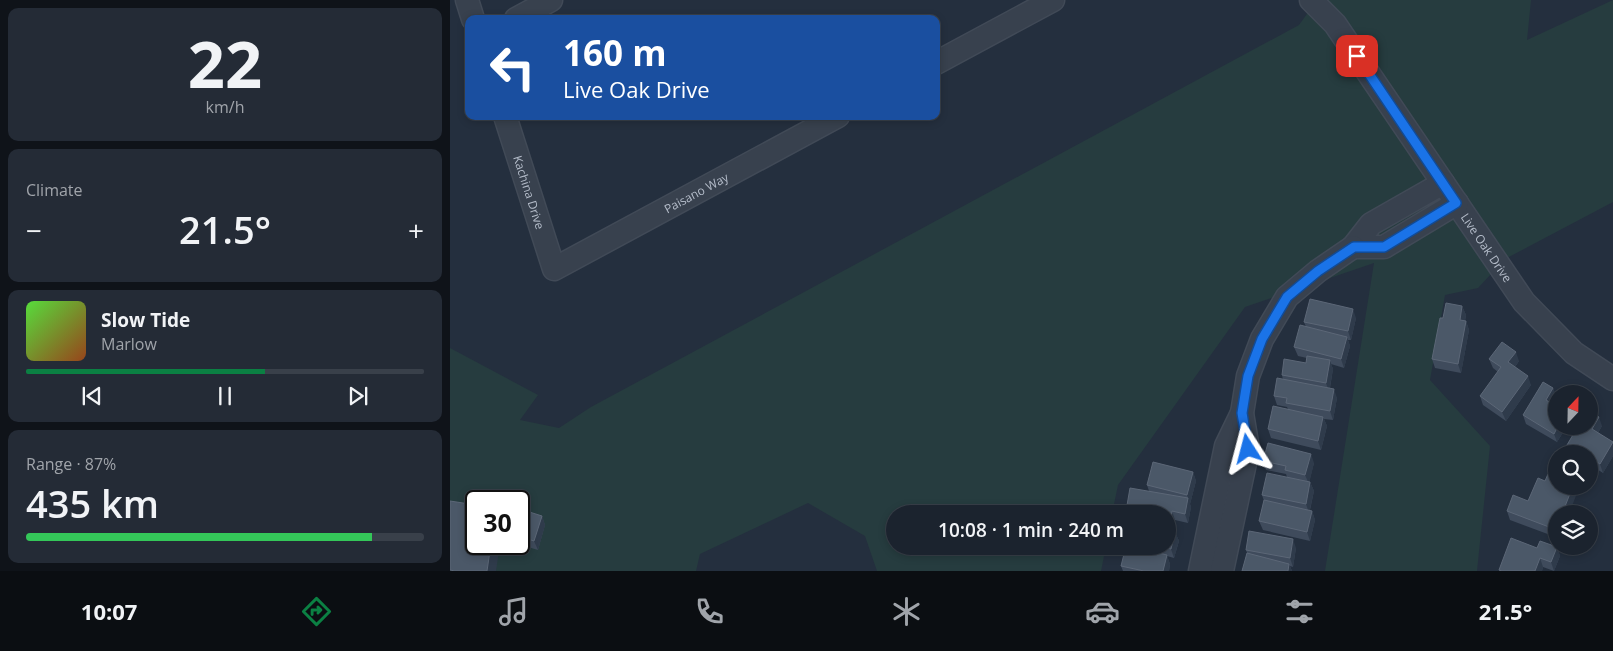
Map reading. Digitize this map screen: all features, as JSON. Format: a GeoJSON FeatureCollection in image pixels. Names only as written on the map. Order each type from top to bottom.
{"type":"FeatureCollection","features":[{"type":"Feature","properties":{"kind":"street"},"geometry":{"type":"LineString","coordinates":[[467,0],[472,15]]}},
{"type":"Feature","properties":{"kind":"street"},"geometry":{"type":"LineString","coordinates":[[523,15],[551,0]]}},
{"type":"Feature","properties":{"kind":"street"},"geometry":{"type":"LineString","coordinates":[[940,61],[1053,0]]}},
{"type":"Feature","properties":{"kind":"street","name":"Live Oak Drive"},"geometry":{"type":"LineString","coordinates":[[1311,0],[1335,24],[1524,302],[1574,353],[1613,379]]}},
{"type":"Feature","properties":{"kind":"street","name":"Kachina Drive"},"geometry":{"type":"LineString","coordinates":[[506,120],[554,269]]}},
{"type":"Feature","properties":{"kind":"street","name":"Paisano Way"},"geometry":{"type":"LineString","coordinates":[[554,269],[831,120]]}},
{"type":"Feature","properties":{"kind":"street"},"geometry":{"type":"LineString","coordinates":[[1200,571],[1226,446],[1242,413],[1248,376],[1259,348],[1287,297],[1318,271],[1354,247],[1371,224],[1443,183]]}},
{"type":"Feature","properties":{"kind":"street"},"geometry":{"type":"LineString","coordinates":[[1354,247],[1384,247],[1456,203]]}},
{"type":"Feature","properties":{"kind":"street"},"geometry":{"type":"LineString","coordinates":[[1383,217],[1396,240]]}},
{"type":"Feature","properties":{"kind":"street"},"geometry":{"type":"LineString","coordinates":[[1222,571],[1248,449],[1242,413]]}},
{"type":"Feature","properties":{"kind":"green space"},"geometry":{"type":"Polygon","coordinates":[[[1317,0],[1531,0],[1527,40],[1613,0],[1613,202],[1505,259],[1478,288],[1445,295],[1430,380],[1490,446],[1477,571],[1325,571],[1374,263],[1245,307],[1118,485],[1114,505],[886,505],[886,555],[1104,555],[1101,571],[877,571],[865,536],[808,503],[700,554],[696,571],[450,571],[450,348],[538,395],[520,420],[559,428],[591,407],[1299,25],[1317,0]]]}},
{"type":"Feature","properties":{"kind":"building"},"geometry":{"type":"Polygon","coordinates":[[[1310,299],[1353,309],[1348,331],[1304,322],[1310,299]]]}},
{"type":"Feature","properties":{"kind":"building"},"geometry":{"type":"Polygon","coordinates":[[[1446,303],[1462,306],[1460,320],[1466,321],[1458,364],[1432,359],[1440,318],[1443,318],[1446,303]]]}},
{"type":"Feature","properties":{"kind":"building"},"geometry":{"type":"Polygon","coordinates":[[[1300,325],[1347,337],[1341,359],[1294,347],[1300,325]]]}},
{"type":"Feature","properties":{"kind":"building"},"geometry":{"type":"Polygon","coordinates":[[[1502,342],[1516,352],[1508,362],[1528,376],[1502,412],[1480,396],[1501,367],[1489,359],[1502,342]]]}},
{"type":"Feature","properties":{"kind":"building"},"geometry":{"type":"Polygon","coordinates":[[[1307,356],[1330,360],[1326,383],[1282,375],[1284,359],[1306,363],[1307,356]]]}},
{"type":"Feature","properties":{"kind":"building"},"geometry":{"type":"Polygon","coordinates":[[[1277,378],[1334,389],[1330,411],[1286,403],[1287,398],[1274,396],[1277,378]]]}},
{"type":"Feature","properties":{"kind":"building"},"geometry":{"type":"Polygon","coordinates":[[[1543,382],[1548,385],[1548,397],[1546,400],[1548,401],[1548,430],[1523,415],[1543,382]]]}},
{"type":"Feature","properties":{"kind":"building"},"geometry":{"type":"Polygon","coordinates":[[[1273,406],[1323,417],[1318,441],[1268,429],[1273,406]]]}},
{"type":"Feature","properties":{"kind":"building"},"geometry":{"type":"Polygon","coordinates":[[[1598,433],[1613,442],[1600,464],[1598,463],[1598,445],[1567,445],[1573,435],[1598,435],[1598,433]]]}},
{"type":"Feature","properties":{"kind":"building"},"geometry":{"type":"Polygon","coordinates":[[[1268,443],[1311,454],[1305,475],[1285,470],[1286,466],[1263,461],[1268,443]]]}},
{"type":"Feature","properties":{"kind":"building"},"geometry":{"type":"Polygon","coordinates":[[[1153,462],[1193,472],[1187,495],[1147,485],[1153,462]]]}},
{"type":"Feature","properties":{"kind":"building"},"geometry":{"type":"Polygon","coordinates":[[[1267,473],[1310,482],[1306,504],[1262,495],[1267,473]]]}},
{"type":"Feature","properties":{"kind":"building"},"geometry":{"type":"Polygon","coordinates":[[[1548,474],[1548,495],[1569,495],[1566,505],[1548,505],[1548,527],[1507,511],[1513,495],[1528,501],[1538,478],[1545,481],[1548,474]]]}},
{"type":"Feature","properties":{"kind":"building"},"geometry":{"type":"Polygon","coordinates":[[[1130,488],[1188,498],[1185,514],[1176,512],[1176,505],[1127,505],[1130,488]]]}},
{"type":"Feature","properties":{"kind":"building"},"geometry":{"type":"Polygon","coordinates":[[[1264,500],[1312,511],[1307,532],[1259,521],[1264,500]]]}},
{"type":"Feature","properties":{"kind":"building"},"geometry":{"type":"Polygon","coordinates":[[[450,501],[465,503],[465,555],[489,555],[487,571],[450,570],[450,501]]]}},
{"type":"Feature","properties":{"kind":"building"},"geometry":{"type":"Polygon","coordinates":[[[530,512],[542,516],[534,541],[530,540],[530,512]]]}},
{"type":"Feature","properties":{"kind":"building"},"geometry":{"type":"Polygon","coordinates":[[[1249,531],[1293,539],[1290,558],[1246,550],[1249,531]]]}},
{"type":"Feature","properties":{"kind":"building"},"geometry":{"type":"Polygon","coordinates":[[[1511,538],[1537,548],[1540,541],[1548,544],[1548,555],[1554,555],[1551,562],[1540,558],[1535,571],[1499,570],[1511,538]]]}},
{"type":"Feature","properties":{"kind":"building"},"geometry":{"type":"Polygon","coordinates":[[[1247,553],[1289,564],[1288,571],[1242,571],[1247,553]]]}},
{"type":"Feature","properties":{"kind":"building"},"geometry":{"type":"Polygon","coordinates":[[[1124,555],[1167,555],[1163,571],[1144,571],[1121,566],[1124,555]]]}},
{"type":"Feature","properties":{"kind":"route"},"geometry":{"type":"LineString","coordinates":[[1248,449],[1242,413],[1248,376],[1262,339],[1287,297],[1318,271],[1354,247],[1384,247],[1456,203],[1357,56]]}}]}
